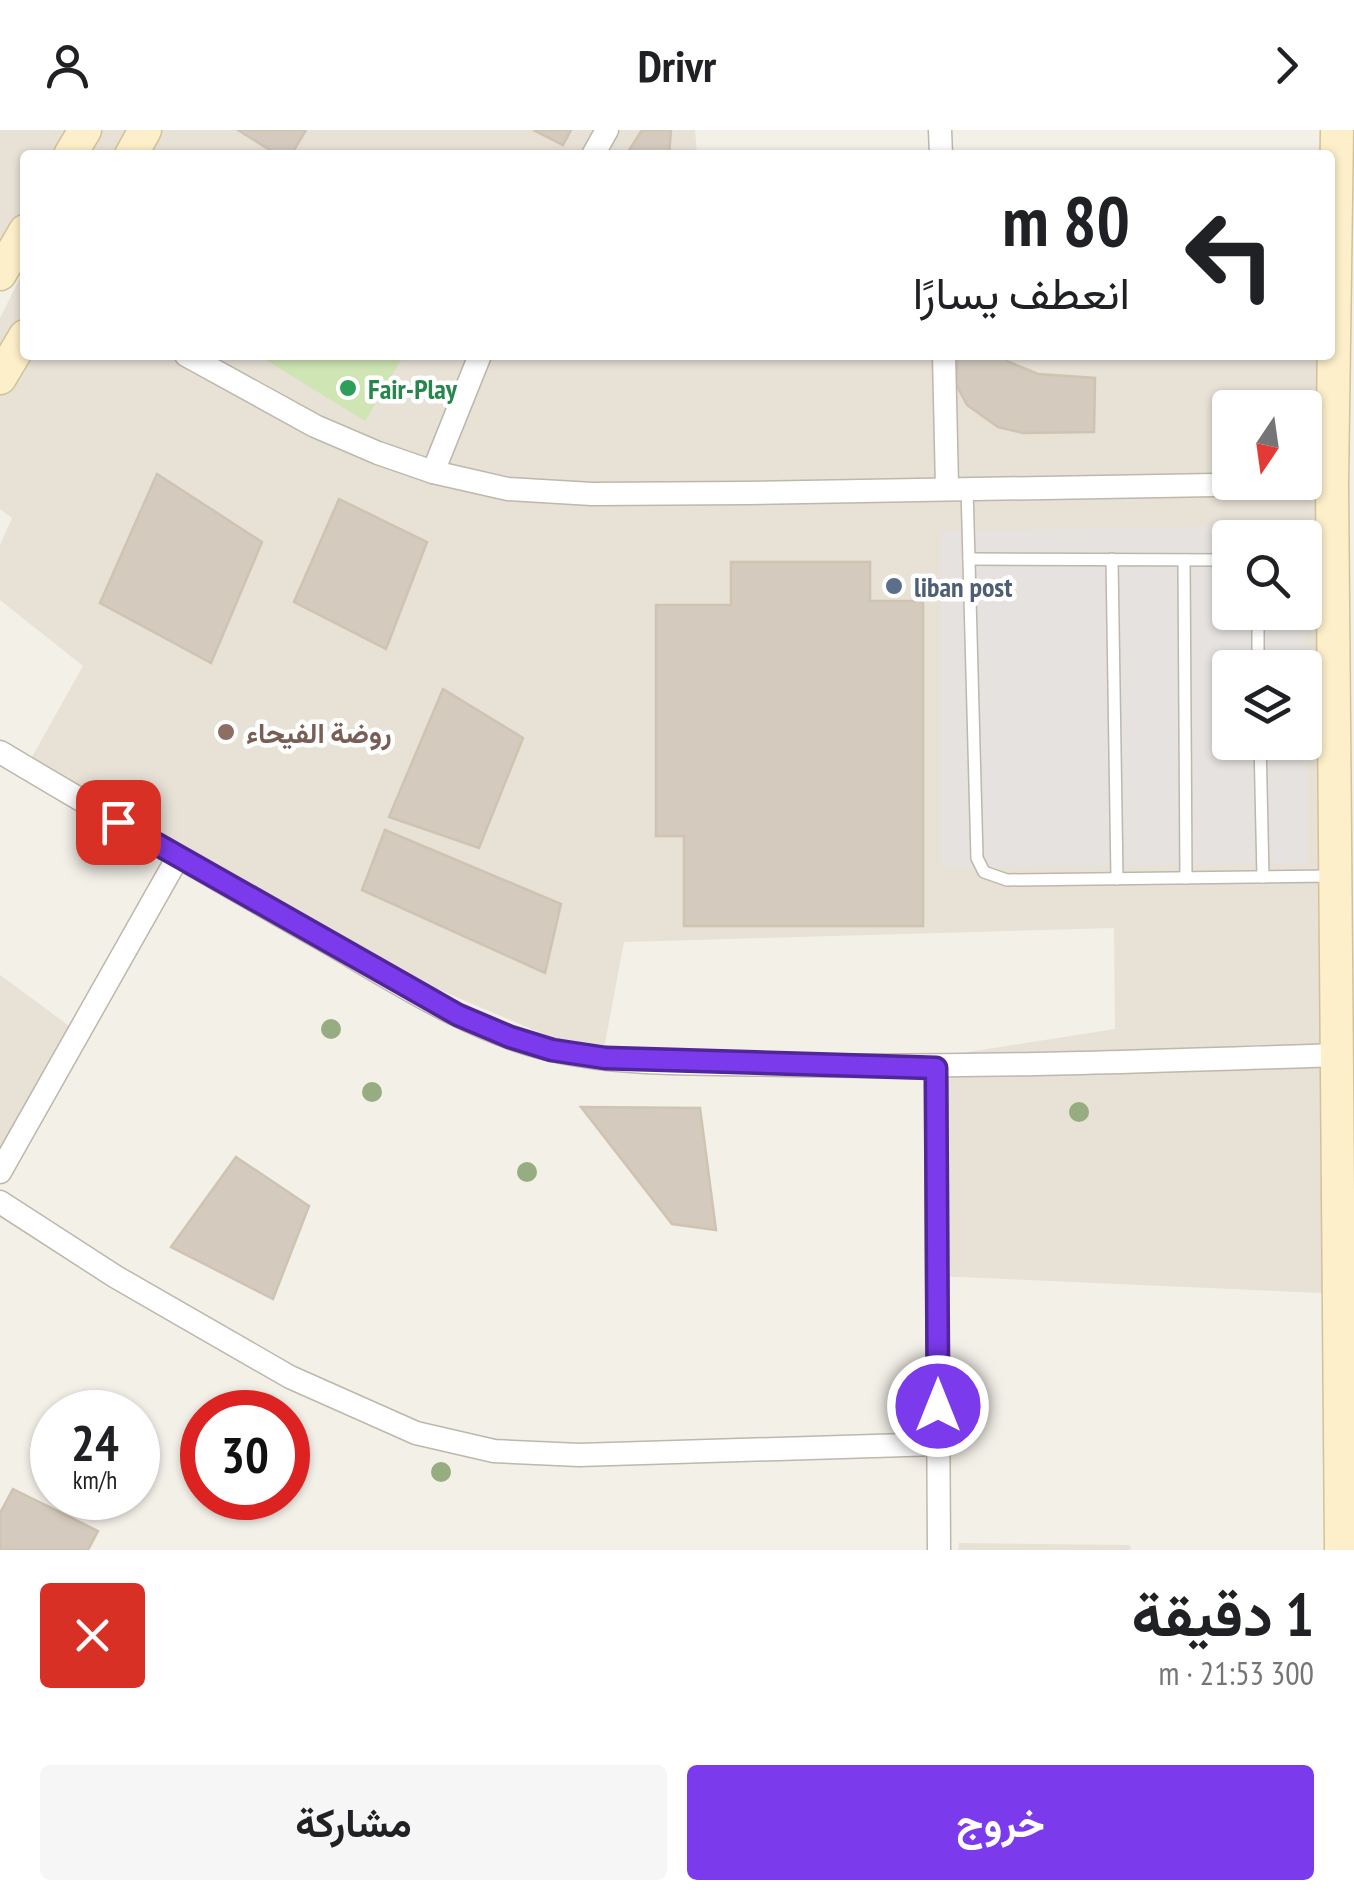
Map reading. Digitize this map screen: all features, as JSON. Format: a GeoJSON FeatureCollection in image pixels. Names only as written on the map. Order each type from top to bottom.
{"type":"FeatureCollection","features":[{"type":"Feature","properties":{"kind":"street"},"geometry":{"type":"LineString","coordinates":[[1335,218],[1336,130]]}},
{"type":"Feature","properties":{"kind":"street"},"geometry":{"type":"LineString","coordinates":[[0,378],[20,344]]}},
{"type":"Feature","properties":{"kind":"street"},"geometry":{"type":"LineString","coordinates":[[195,360],[315,426],[433,472],[508,489],[592,494],[1332,482]]}},
{"type":"Feature","properties":{"kind":"street"},"geometry":{"type":"LineString","coordinates":[[433,472],[478,360]]}},
{"type":"Feature","properties":{"kind":"street"},"geometry":{"type":"LineString","coordinates":[[944,360],[957,487]]}},
{"type":"Feature","properties":{"kind":"street"},"geometry":{"type":"LineString","coordinates":[[1333,360],[1341,1550]]}},
{"type":"Feature","properties":{"kind":"street"},"geometry":{"type":"LineString","coordinates":[[0,752],[178,858],[458,1015],[552,1050],[605,1058],[711,1063],[936,1068],[1338,1056]]}},
{"type":"Feature","properties":{"kind":"street"},"geometry":{"type":"LineString","coordinates":[[0,1172],[178,858]]}},
{"type":"Feature","properties":{"kind":"street"},"geometry":{"type":"LineString","coordinates":[[936,1068],[938,1550]]}},
{"type":"Feature","properties":{"kind":"street"},"geometry":{"type":"LineString","coordinates":[[0,1202],[116,1276],[290,1377],[416,1433],[494,1451],[579,1455],[938,1444]]}},
{"type":"Feature","properties":{"kind":"lane"},"geometry":{"type":"LineString","coordinates":[[957,487],[969,559],[977,858],[984,872],[1007,880],[1336,876]]}},
{"type":"Feature","properties":{"kind":"lane"},"geometry":{"type":"LineString","coordinates":[[969,559],[1212,560]]}},
{"type":"Feature","properties":{"kind":"lane"},"geometry":{"type":"LineString","coordinates":[[1112,559],[1117,879]]}},
{"type":"Feature","properties":{"kind":"lane"},"geometry":{"type":"LineString","coordinates":[[1184,560],[1186,878]]}},
{"type":"Feature","properties":{"kind":"lane"},"geometry":{"type":"LineString","coordinates":[[1260,760],[1263,877]]}},
{"type":"Feature","properties":{"kind":"shaded area"},"geometry":{"type":"Polygon","coordinates":[[[0,130],[695,130],[697,150],[20,150],[20,275],[0,264],[0,130]]]}},
{"type":"Feature","properties":{"kind":"shaded area"},"geometry":{"type":"Polygon","coordinates":[[[20,278],[20,360],[1330,360],[1344,1294],[937,1276],[924,1059],[1115,1029],[1114,928],[624,942],[602,1059],[353,953],[24,771],[83,666],[0,600],[0,545],[12,518],[0,509],[0,318],[20,278]]]}},
{"type":"Feature","properties":{"kind":"shaded area"},"geometry":{"type":"Polygon","coordinates":[[[1212,526],[1212,630],[1305,630],[1306,650],[1212,650],[1212,760],[1307,760],[1308,864],[941,867],[941,531],[1212,526]]]}},
{"type":"Feature","properties":{"kind":"shaded area"},"geometry":{"type":"Polygon","coordinates":[[[0,975],[76,1031],[0,1166],[0,975]]]}},
{"type":"Feature","properties":{"kind":"shaded area"},"geometry":{"type":"Polygon","coordinates":[[[959,1543],[1130,1545],[1131,1550],[958,1550],[959,1543]]]}},
{"type":"Feature","properties":{"kind":"green space","name":"Fair-Play"},"geometry":{"type":"Polygon","coordinates":[[[266,360],[401,360],[365,421],[266,360]]]}},
{"type":"Feature","properties":{"kind":"building"},"geometry":{"type":"Polygon","coordinates":[[[238,130],[306,130],[294,150],[270,150],[238,130]]]}},
{"type":"Feature","properties":{"kind":"building"},"geometry":{"type":"Polygon","coordinates":[[[533,130],[571,130],[563,145],[533,130]]]}},
{"type":"Feature","properties":{"kind":"building"},"geometry":{"type":"Polygon","coordinates":[[[642,130],[671,130],[669,150],[629,150],[642,130]]]}},
{"type":"Feature","properties":{"kind":"building"},"geometry":{"type":"Polygon","coordinates":[[[958,360],[1007,360],[1038,374],[1095,378],[1094,432],[1023,433],[998,427],[967,405],[956,384],[958,360]]]}},
{"type":"Feature","properties":{"kind":"building"},"geometry":{"type":"Polygon","coordinates":[[[157,474],[262,542],[211,663],[100,603],[157,474]]]}},
{"type":"Feature","properties":{"kind":"building"},"geometry":{"type":"Polygon","coordinates":[[[339,499],[427,542],[386,649],[294,602],[339,499]]]}},
{"type":"Feature","properties":{"kind":"building"},"geometry":{"type":"Polygon","coordinates":[[[731,562],[870,562],[870,601],[923,601],[923,926],[684,926],[684,836],[656,836],[656,605],[731,605],[731,562]]]}},
{"type":"Feature","properties":{"kind":"building"},"geometry":{"type":"Polygon","coordinates":[[[443,689],[523,738],[479,848],[389,817],[443,689]]]}},
{"type":"Feature","properties":{"kind":"building"},"geometry":{"type":"Polygon","coordinates":[[[385,830],[561,904],[545,973],[362,890],[385,830]]]}},
{"type":"Feature","properties":{"kind":"building"},"geometry":{"type":"Polygon","coordinates":[[[581,1107],[700,1108],[716,1230],[672,1224],[581,1107]]]}},
{"type":"Feature","properties":{"kind":"building"},"geometry":{"type":"Polygon","coordinates":[[[236,1157],[309,1206],[273,1299],[171,1247],[236,1157]]]}},
{"type":"Feature","properties":{"kind":"building"},"geometry":{"type":"Polygon","coordinates":[[[13,1489],[30,1497],[30,1520],[76,1520],[98,1531],[88,1550],[0,1550],[0,1513],[13,1489]]]}},
{"type":"Feature","properties":{"kind":"place","name":"Fair-Play"},"geometry":{"type":"Point","coordinates":[348,388]}},
{"type":"Feature","properties":{"kind":"place","name":"liban post"},"geometry":{"type":"Point","coordinates":[894,586]}},
{"type":"Feature","properties":{"kind":"place","name":"روضة الفيحاء"},"geometry":{"type":"Point","coordinates":[226,732]}},
{"type":"Feature","properties":{"kind":"route"},"geometry":{"type":"LineString","coordinates":[[118,822],[458,1015],[552,1050],[605,1058],[711,1063],[936,1068],[938,1406]]}}]}
